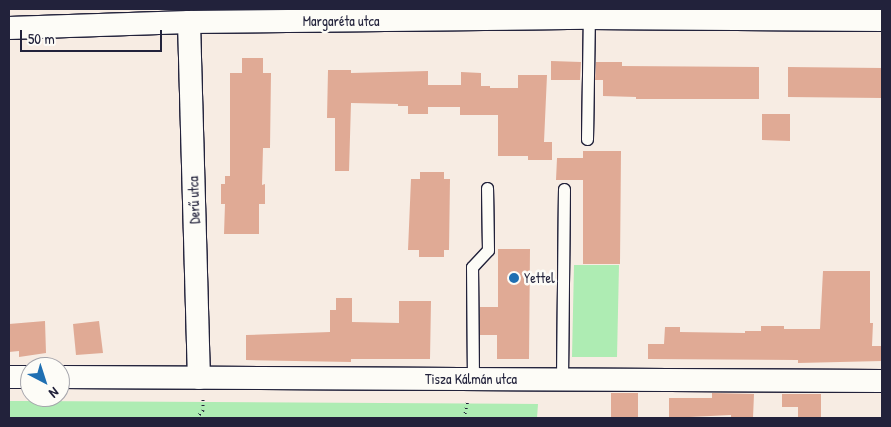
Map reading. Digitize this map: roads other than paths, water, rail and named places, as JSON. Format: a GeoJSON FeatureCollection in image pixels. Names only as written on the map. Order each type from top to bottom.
{"type":"FeatureCollection","features":[{"type":"Feature","properties":{"kind":"street","name":"Margaréta utca"},"geometry":{"type":"LineString","coordinates":[[9,28],[396,15],[589,18],[775,13],[882,20]]}},
{"type":"Feature","properties":{"kind":"street","name":"Derű utca"},"geometry":{"type":"LineString","coordinates":[[189,22],[199,378]]}},
{"type":"Feature","properties":{"kind":"street","name":"Tisza Kálmán utca"},"geometry":{"type":"LineString","coordinates":[[70,377],[882,381]]}},
{"type":"Feature","properties":{"kind":"lane"},"geometry":{"type":"LineString","coordinates":[[587,138],[589,18]]}},
{"type":"Feature","properties":{"kind":"lane"},"geometry":{"type":"LineString","coordinates":[[473,379],[472,267],[488,250],[488,188]]}},
{"type":"Feature","properties":{"kind":"lane"},"geometry":{"type":"LineString","coordinates":[[562,379],[564,189]]}},
{"type":"Feature","properties":{"kind":"place","name":"Yettel"},"geometry":{"type":"Point","coordinates":[514,278]}}]}
